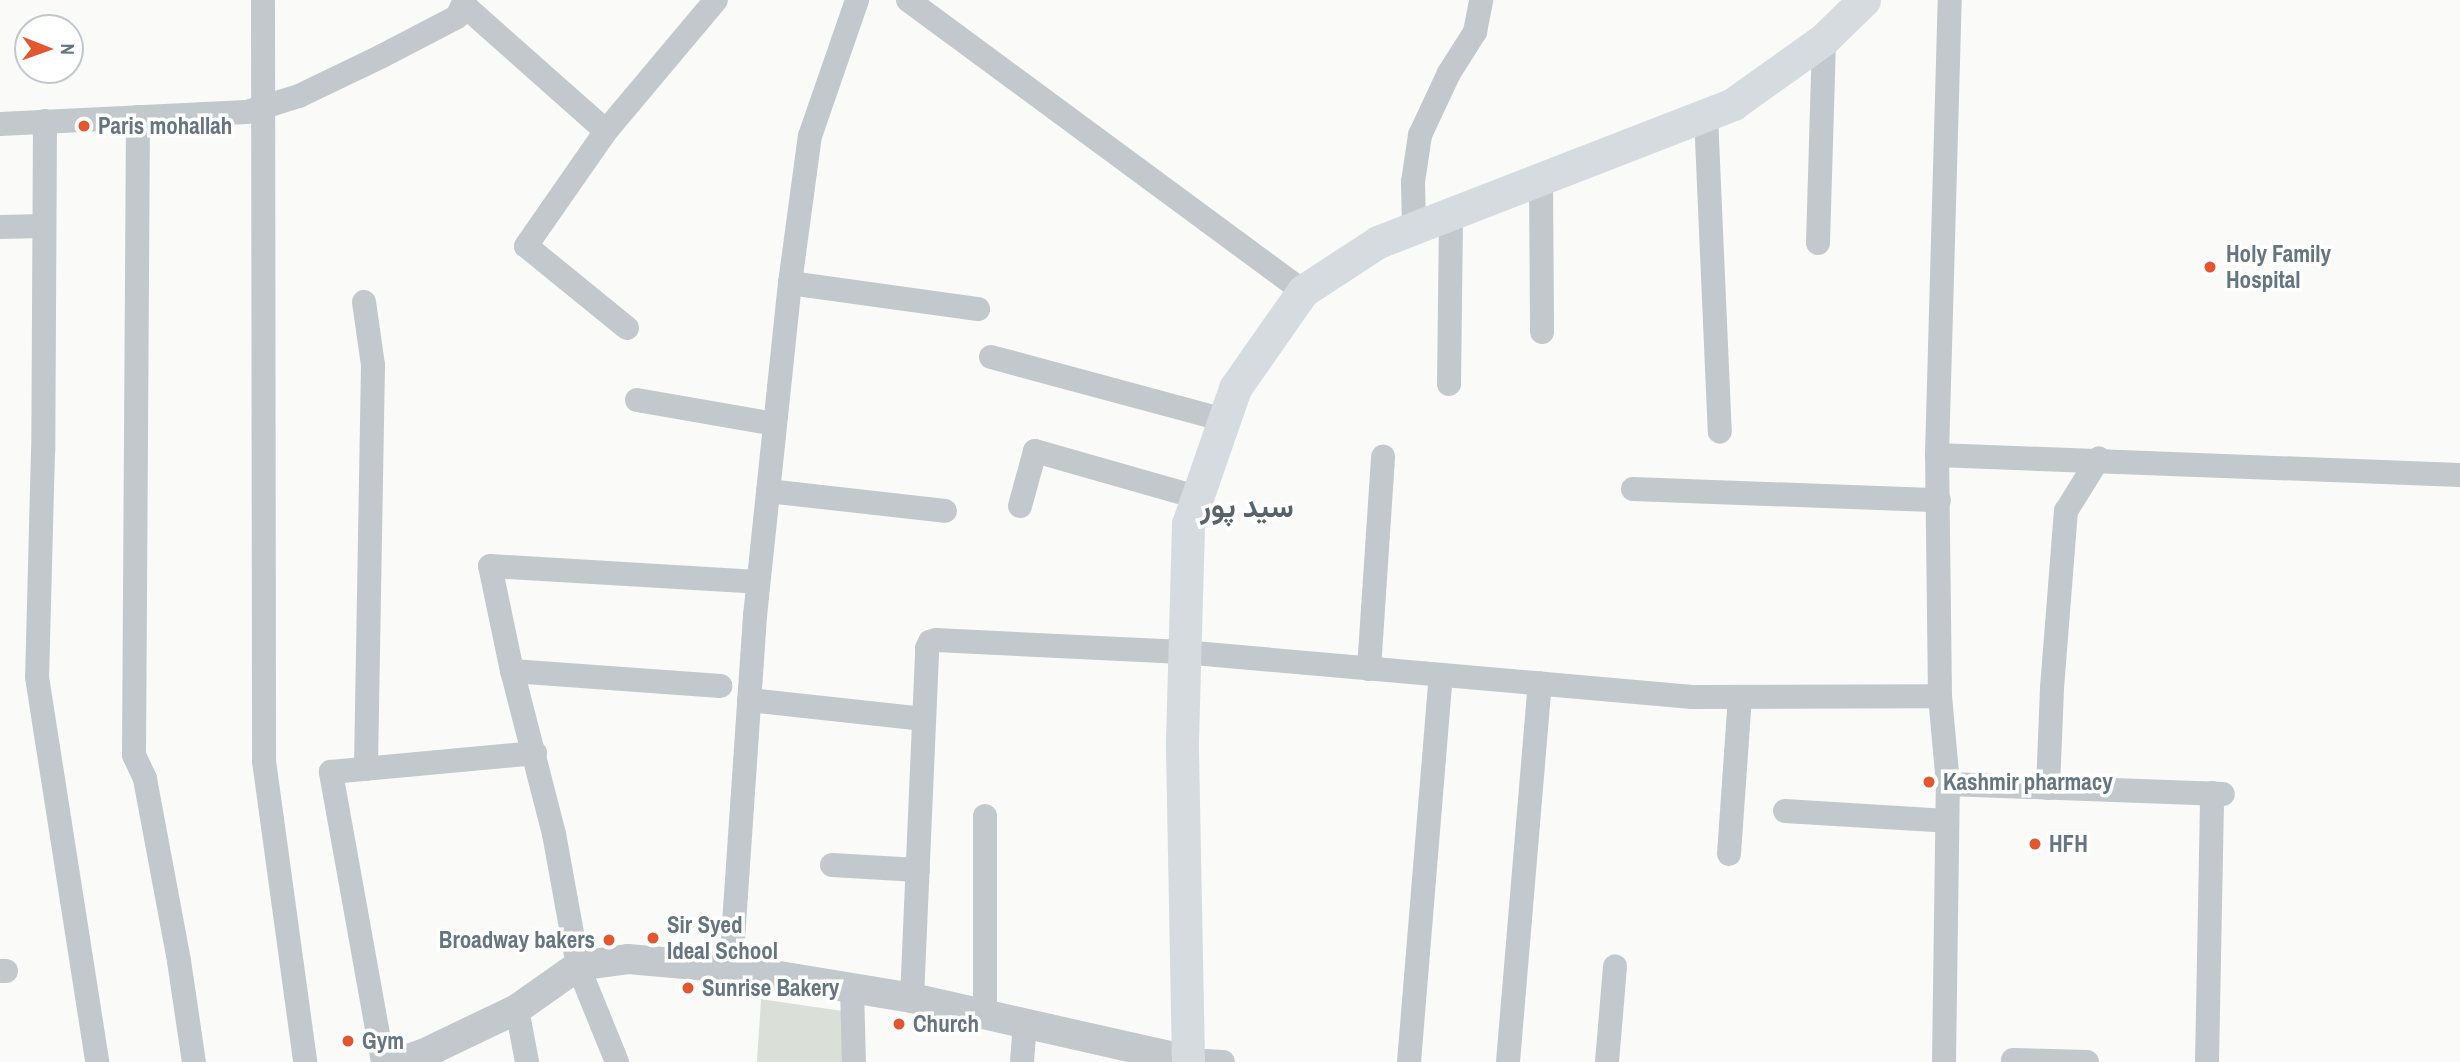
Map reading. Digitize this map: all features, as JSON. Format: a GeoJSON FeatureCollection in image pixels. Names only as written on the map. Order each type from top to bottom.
{"type":"FeatureCollection","features":[{"type":"Feature","properties":{"kind":"main road"},"geometry":{"type":"LineString","coordinates":[[1187,1061],[1183,652],[1188,524],[1235,388],[1303,292],[1378,242],[1541,181],[1733,104],[1824,39],[1864,0]]}},
{"type":"Feature","properties":{"kind":"street"},"geometry":{"type":"LineString","coordinates":[[263,0],[264,761],[305,1062]]}},
{"type":"Feature","properties":{"kind":"street"},"geometry":{"type":"LineString","coordinates":[[627,328],[526,246],[606,131],[716,0]]}},
{"type":"Feature","properties":{"kind":"street"},"geometry":{"type":"LineString","coordinates":[[731,968],[758,582],[790,283],[810,136],[857,0]]}},
{"type":"Feature","properties":{"kind":"street"},"geometry":{"type":"LineString","coordinates":[[908,0],[1303,292]]}},
{"type":"Feature","properties":{"kind":"street"},"geometry":{"type":"LineString","coordinates":[[1414,229],[1413,182],[1420,135],[1449,74],[1475,32],[1481,0]]}},
{"type":"Feature","properties":{"kind":"street"},"geometry":{"type":"LineString","coordinates":[[1944,1062],[1948,784],[1940,696],[1937,455],[1950,0]]}},
{"type":"Feature","properties":{"kind":"street"},"geometry":{"type":"LineString","coordinates":[[0,124],[247,112],[299,96],[382,56],[457,17],[465,3],[606,131]]}},
{"type":"Feature","properties":{"kind":"street"},"geometry":{"type":"LineString","coordinates":[[1818,243],[1824,39]]}},
{"type":"Feature","properties":{"kind":"street"},"geometry":{"type":"LineString","coordinates":[[1706,116],[1720,432]]}},
{"type":"Feature","properties":{"kind":"street"},"geometry":{"type":"LineString","coordinates":[[138,117],[134,755],[145,779],[179,961],[194,1062]]}},
{"type":"Feature","properties":{"kind":"street"},"geometry":{"type":"LineString","coordinates":[[45,121],[37,677],[97,1062]]}},
{"type":"Feature","properties":{"kind":"street"},"geometry":{"type":"LineString","coordinates":[[1541,181],[1542,332]]}},
{"type":"Feature","properties":{"kind":"street"},"geometry":{"type":"LineString","coordinates":[[1449,384],[1451,215]]}},
{"type":"Feature","properties":{"kind":"street"},"geometry":{"type":"LineString","coordinates":[[0,227],[44,226]]}},
{"type":"Feature","properties":{"kind":"street"},"geometry":{"type":"LineString","coordinates":[[790,283],[978,310]]}},
{"type":"Feature","properties":{"kind":"street"},"geometry":{"type":"LineString","coordinates":[[364,302],[373,365],[366,769]]}},
{"type":"Feature","properties":{"kind":"street"},"geometry":{"type":"LineString","coordinates":[[991,357],[1224,420]]}},
{"type":"Feature","properties":{"kind":"street"},"geometry":{"type":"LineString","coordinates":[[637,400],[775,424]]}},
{"type":"Feature","properties":{"kind":"street"},"geometry":{"type":"LineString","coordinates":[[1020,506],[1035,452],[1197,497]]}},
{"type":"Feature","properties":{"kind":"street"},"geometry":{"type":"LineString","coordinates":[[1937,455],[2099,458],[2460,475]]}},
{"type":"Feature","properties":{"kind":"street"},"geometry":{"type":"LineString","coordinates":[[1369,668],[1383,456]]}},
{"type":"Feature","properties":{"kind":"street"},"geometry":{"type":"LineString","coordinates":[[2048,788],[2052,688],[2066,511],[2099,458]]}},
{"type":"Feature","properties":{"kind":"street"},"geometry":{"type":"LineString","coordinates":[[1633,489],[1939,500]]}},
{"type":"Feature","properties":{"kind":"street"},"geometry":{"type":"LineString","coordinates":[[768,491],[945,510]]}},
{"type":"Feature","properties":{"kind":"street"},"geometry":{"type":"LineString","coordinates":[[617,1062],[578,966],[554,834],[512,671],[490,566],[758,582]]}},
{"type":"Feature","properties":{"kind":"street"},"geometry":{"type":"LineString","coordinates":[[912,998],[927,648],[930,642],[936,640],[1183,652],[1692,697],[1940,696]]}},
{"type":"Feature","properties":{"kind":"street"},"geometry":{"type":"LineString","coordinates":[[512,671],[720,686]]}},
{"type":"Feature","properties":{"kind":"street"},"geometry":{"type":"LineString","coordinates":[[1409,1062],[1441,675]]}},
{"type":"Feature","properties":{"kind":"street"},"geometry":{"type":"LineString","coordinates":[[1508,1062],[1540,683]]}},
{"type":"Feature","properties":{"kind":"street"},"geometry":{"type":"LineString","coordinates":[[1729,854],[1740,697]]}},
{"type":"Feature","properties":{"kind":"street"},"geometry":{"type":"LineString","coordinates":[[748,700],[924,719]]}},
{"type":"Feature","properties":{"kind":"street"},"geometry":{"type":"LineString","coordinates":[[383,1062],[331,772],[535,753]]}},
{"type":"Feature","properties":{"kind":"street"},"geometry":{"type":"LineString","coordinates":[[1948,784],[2218,793],[2207,1062]]}},
{"type":"Feature","properties":{"kind":"street"},"geometry":{"type":"LineString","coordinates":[[1785,811],[1947,821]]}},
{"type":"Feature","properties":{"kind":"street"},"geometry":{"type":"LineString","coordinates":[[985,816],[985,1014]]}},
{"type":"Feature","properties":{"kind":"street"},"geometry":{"type":"LineString","coordinates":[[832,865],[918,870]]}},
{"type":"Feature","properties":{"kind":"street"},"geometry":{"type":"LineString","coordinates":[[415,1060],[517,1009],[578,966],[628,959],[731,968],[912,998],[1187,1061],[1223,1062]]}},
{"type":"Feature","properties":{"kind":"street"},"geometry":{"type":"LineString","coordinates":[[1607,1062],[1615,966]]}},
{"type":"Feature","properties":{"kind":"street"},"geometry":{"type":"LineString","coordinates":[[852,988],[854,1062]]}},
{"type":"Feature","properties":{"kind":"street"},"geometry":{"type":"LineString","coordinates":[[517,1009],[527,1062]]}},
{"type":"Feature","properties":{"kind":"street"},"geometry":{"type":"LineString","coordinates":[[1021,1062],[1025,1023]]}},
{"type":"Feature","properties":{"kind":"street"},"geometry":{"type":"LineString","coordinates":[[2013,1060],[2087,1062]]}},
{"type":"Feature","properties":{"kind":"shaded area"},"geometry":{"type":"Polygon","coordinates":[[[761,999],[856,1013],[858,1062],[757,1062],[761,999]]]}},
{"type":"Feature","properties":{"kind":"place","name":"Paris mohallah"},"geometry":{"type":"Point","coordinates":[84,126]}},
{"type":"Feature","properties":{"kind":"place","name":"Holy Family Hospital"},"geometry":{"type":"Point","coordinates":[2210,267]}},
{"type":"Feature","properties":{"kind":"place","name":"Kashmir pharmacy"},"geometry":{"type":"Point","coordinates":[1929,782]}},
{"type":"Feature","properties":{"kind":"place","name":"HFH"},"geometry":{"type":"Point","coordinates":[2035,844]}},
{"type":"Feature","properties":{"kind":"place","name":"Sir Syed Ideal School"},"geometry":{"type":"Point","coordinates":[653,938]}},
{"type":"Feature","properties":{"kind":"place","name":"Broadway bakers"},"geometry":{"type":"Point","coordinates":[609,940]}},
{"type":"Feature","properties":{"kind":"place","name":"Sunrise Bakery"},"geometry":{"type":"Point","coordinates":[688,988]}},
{"type":"Feature","properties":{"kind":"place","name":"Church"},"geometry":{"type":"Point","coordinates":[899,1024]}},
{"type":"Feature","properties":{"kind":"place","name":"Gym"},"geometry":{"type":"Point","coordinates":[348,1041]}},
{"type":"Feature","properties":{"kind":"district","name":"سید پور"},"geometry":{"type":"Point","coordinates":[1247,506]}}]}
